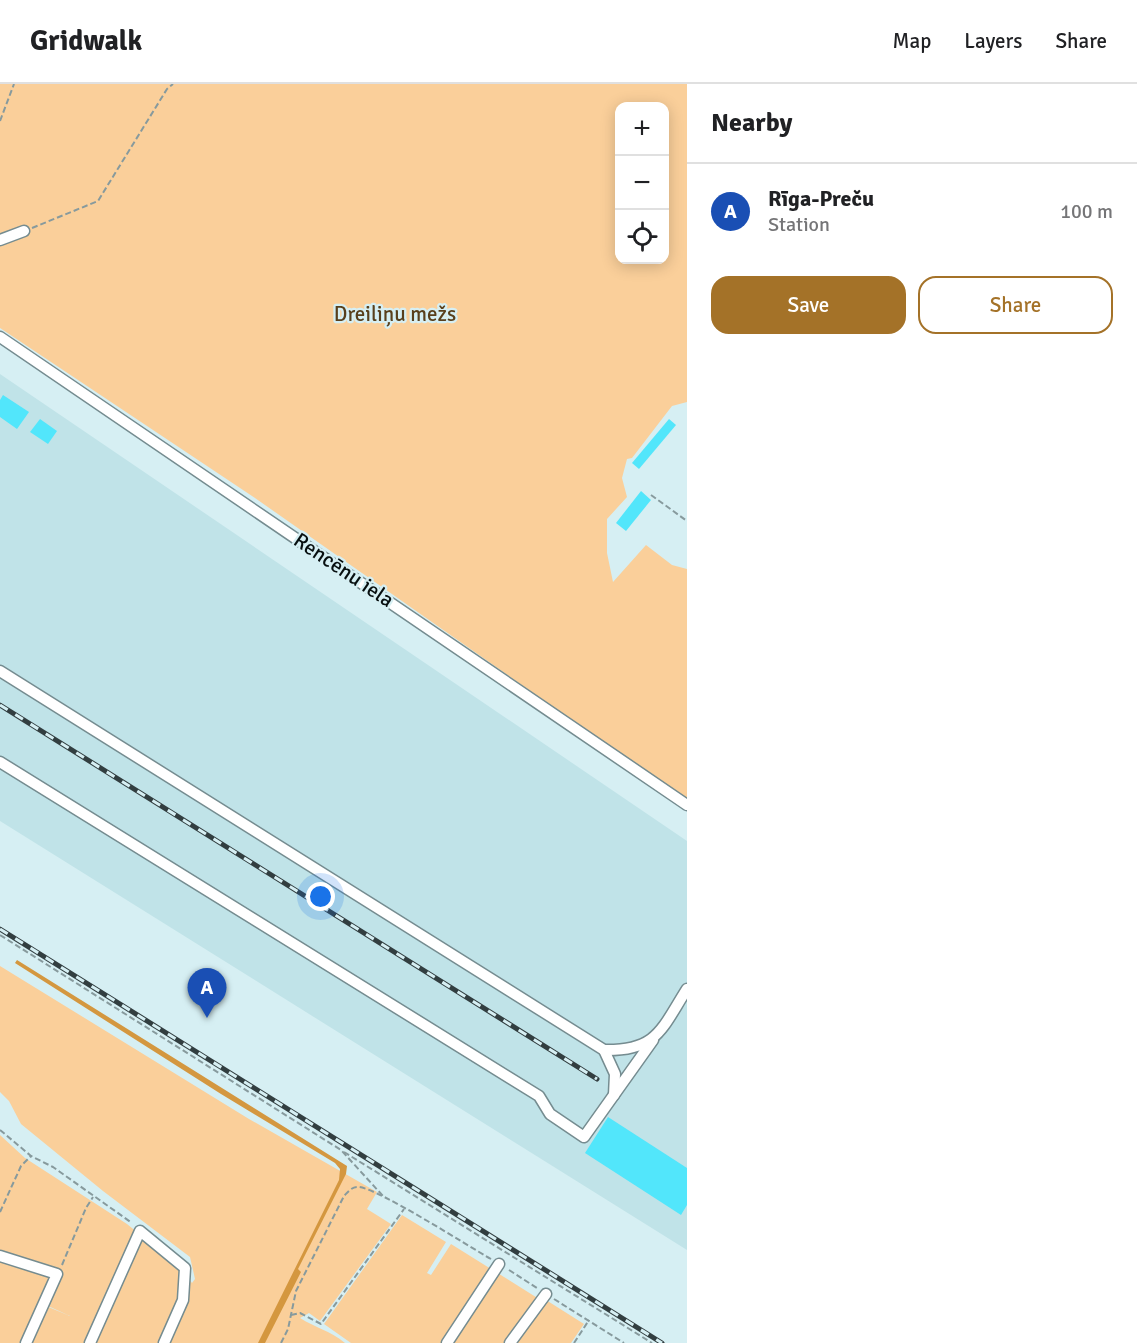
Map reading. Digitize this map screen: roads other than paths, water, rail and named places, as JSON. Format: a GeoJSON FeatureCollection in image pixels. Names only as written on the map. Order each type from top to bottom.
{"type":"FeatureCollection","features":[{"type":"Feature","properties":{"kind":"street"},"geometry":{"type":"LineString","coordinates":[[0,240],[24,231]]}},
{"type":"Feature","properties":{"kind":"street","name":"Rencēnu iela"},"geometry":{"type":"LineString","coordinates":[[0,337],[687,805]]}},
{"type":"Feature","properties":{"kind":"street"},"geometry":{"type":"LineString","coordinates":[[0,671],[604,1050],[627,1050],[653,1040]]}},
{"type":"Feature","properties":{"kind":"street"},"geometry":{"type":"LineString","coordinates":[[0,762],[539,1096],[550,1114],[584,1137],[687,989]]}},
{"type":"Feature","properties":{"kind":"street"},"geometry":{"type":"LineString","coordinates":[[604,1050],[615,1074],[614,1096]]}},
{"type":"Feature","properties":{"kind":"street"},"geometry":{"type":"LineString","coordinates":[[90,1343],[140,1231],[185,1268],[183,1300],[164,1343]]}},
{"type":"Feature","properties":{"kind":"street"},"geometry":{"type":"LineString","coordinates":[[0,1256],[57,1274],[26,1343]]}},
{"type":"Feature","properties":{"kind":"street"},"geometry":{"type":"LineString","coordinates":[[447,1343],[499,1264]]}},
{"type":"Feature","properties":{"kind":"street"},"geometry":{"type":"LineString","coordinates":[[510,1343],[546,1294]]}},
{"type":"Feature","properties":{"kind":"railway"},"geometry":{"type":"LineString","coordinates":[[0,705],[597,1079]]}},
{"type":"Feature","properties":{"kind":"railway"},"geometry":{"type":"LineString","coordinates":[[0,929],[662,1343]]}},
{"type":"Feature","properties":{"kind":"place","name":"Rīga-Preču"},"geometry":{"type":"Point","coordinates":[207,1018]}},
{"type":"Feature","properties":{"kind":"park label","name":"Dreiliņu mežs"},"geometry":{"type":"Point","coordinates":[395,314]}}]}
